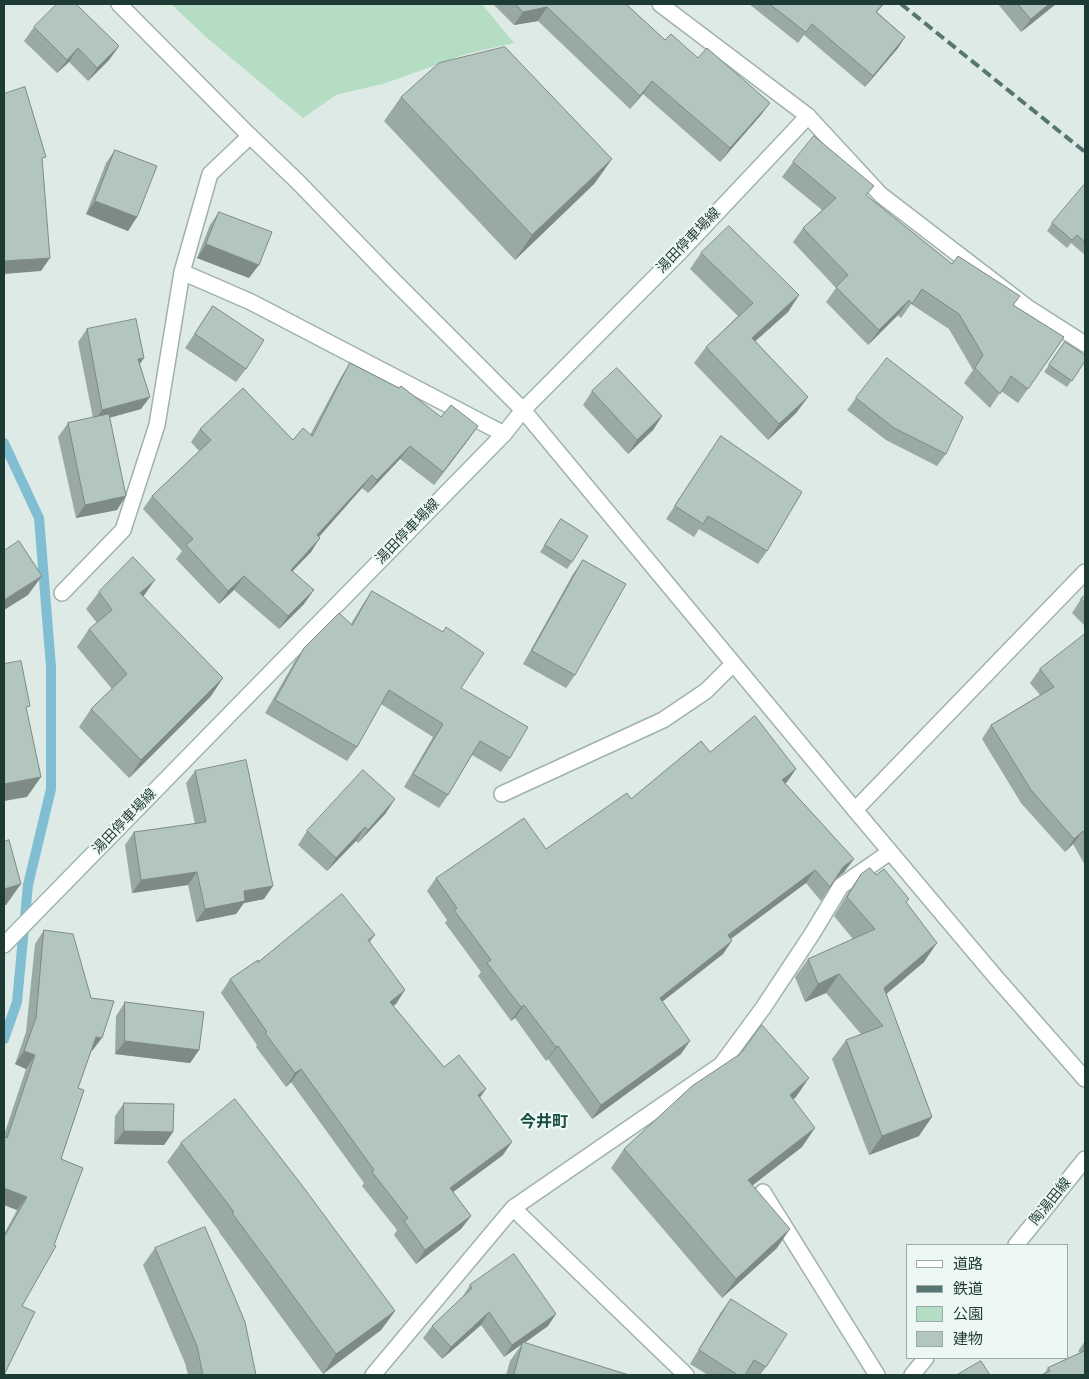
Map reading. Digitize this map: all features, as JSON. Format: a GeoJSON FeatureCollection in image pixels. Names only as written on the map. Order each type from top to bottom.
{"type":"FeatureCollection","features":[{"type":"Feature","properties":{"kind":"street"},"geometry":{"type":"LineString","coordinates":[[119,4],[523,410],[854,810],[1085,1080]]}},
{"type":"Feature","properties":{"kind":"street"},"geometry":{"type":"LineString","coordinates":[[660,4],[808,116],[880,195],[1027,307],[1085,344]]}},
{"type":"Feature","properties":{"kind":"street","name":"湯田停車場線"},"geometry":{"type":"LineString","coordinates":[[4,945],[504,434],[523,410],[678,254],[808,116]]}},
{"type":"Feature","properties":{"kind":"street"},"geometry":{"type":"LineString","coordinates":[[62,593],[123,530],[157,425],[182,272],[210,174],[250,136]]}},
{"type":"Feature","properties":{"kind":"street"},"geometry":{"type":"LineString","coordinates":[[182,272],[251,302],[504,434]]}},
{"type":"Feature","properties":{"kind":"street"},"geometry":{"type":"LineString","coordinates":[[854,810],[1085,572]]}},
{"type":"Feature","properties":{"kind":"street"},"geometry":{"type":"LineString","coordinates":[[502,794],[663,720],[706,691],[733,664]]}},
{"type":"Feature","properties":{"kind":"street"},"geometry":{"type":"LineString","coordinates":[[373,1375],[513,1208],[721,1064],[769,1000],[841,886],[890,852]]}},
{"type":"Feature","properties":{"kind":"street","name":"陶湯田線"},"geometry":{"type":"LineString","coordinates":[[1017,1244],[1085,1159]]}},
{"type":"Feature","properties":{"kind":"street"},"geometry":{"type":"LineString","coordinates":[[763,1192],[877,1375]]}},
{"type":"Feature","properties":{"kind":"street"},"geometry":{"type":"LineString","coordinates":[[513,1208],[686,1375]]}},
{"type":"Feature","properties":{"kind":"street"},"geometry":{"type":"LineString","coordinates":[[912,1375],[925,1359]]}},
{"type":"Feature","properties":{"kind":"green space"},"geometry":{"type":"Polygon","coordinates":[[[171,4],[482,4],[514,43],[466,54],[386,83],[336,95],[303,118],[206,37],[171,4]]]}},
{"type":"Feature","properties":{"kind":"building"},"geometry":{"type":"Polygon","coordinates":[[[57,4],[76,4],[119,46],[97,68],[78,48],[67,60],[34,27],[57,4]]]}},
{"type":"Feature","properties":{"kind":"building"},"geometry":{"type":"Polygon","coordinates":[[[516,4],[626,4],[665,40],[671,34],[698,58],[707,48],[770,103],[730,148],[652,81],[640,96],[547,7],[523,12],[516,4]]]}},
{"type":"Feature","properties":{"kind":"building"},"geometry":{"type":"Polygon","coordinates":[[[770,4],[883,4],[876,12],[905,37],[873,76],[812,24],[806,32],[770,4]]]}},
{"type":"Feature","properties":{"kind":"building"},"geometry":{"type":"Polygon","coordinates":[[[1018,4],[1049,4],[1031,19],[1018,4]]]}},
{"type":"Feature","properties":{"kind":"building"},"geometry":{"type":"Polygon","coordinates":[[[505,47],[612,159],[532,235],[401,97],[439,63],[505,47]]]}},
{"type":"Feature","properties":{"kind":"building"},"geometry":{"type":"Polygon","coordinates":[[[25,87],[46,157],[42,158],[50,258],[4,261],[4,94],[25,87]]]}},
{"type":"Feature","properties":{"kind":"building"},"geometry":{"type":"Polygon","coordinates":[[[814,136],[874,186],[866,195],[952,264],[958,256],[1020,296],[1013,305],[1064,337],[1028,389],[1011,376],[1000,394],[975,368],[983,355],[959,314],[922,289],[912,304],[909,300],[879,330],[836,287],[848,275],[803,228],[836,198],[793,162],[814,136]]]}},
{"type":"Feature","properties":{"kind":"building"},"geometry":{"type":"Polygon","coordinates":[[[115,150],[157,166],[137,217],[95,201],[115,150]]]}},
{"type":"Feature","properties":{"kind":"building"},"geometry":{"type":"Polygon","coordinates":[[[1084,185],[1085,242],[1077,235],[1072,240],[1052,223],[1084,185]]]}},
{"type":"Feature","properties":{"kind":"building"},"geometry":{"type":"Polygon","coordinates":[[[219,212],[272,232],[259,265],[206,244],[219,212]]]}},
{"type":"Feature","properties":{"kind":"building"},"geometry":{"type":"Polygon","coordinates":[[[729,226],[799,295],[752,338],[808,397],[779,424],[706,347],[753,303],[701,253],[729,226]]]}},
{"type":"Feature","properties":{"kind":"building"},"geometry":{"type":"Polygon","coordinates":[[[213,306],[264,340],[246,369],[195,334],[213,306]]]}},
{"type":"Feature","properties":{"kind":"building"},"geometry":{"type":"Polygon","coordinates":[[[136,319],[144,358],[138,359],[150,397],[102,410],[87,329],[136,319]]]}},
{"type":"Feature","properties":{"kind":"building"},"geometry":{"type":"Polygon","coordinates":[[[1065,342],[1085,355],[1085,361],[1072,381],[1049,365],[1065,342]]]}},
{"type":"Feature","properties":{"kind":"building"},"geometry":{"type":"Polygon","coordinates":[[[887,358],[963,417],[946,454],[894,428],[856,398],[887,358]]]}},
{"type":"Feature","properties":{"kind":"building"},"geometry":{"type":"Polygon","coordinates":[[[350,363],[399,388],[401,386],[441,417],[451,405],[478,426],[443,472],[410,446],[377,480],[372,475],[317,535],[320,538],[291,570],[314,590],[288,616],[244,576],[228,591],[186,545],[193,539],[152,496],[211,440],[200,429],[243,388],[293,440],[303,428],[312,436],[350,363]]]}},
{"type":"Feature","properties":{"kind":"building"},"geometry":{"type":"Polygon","coordinates":[[[617,368],[662,416],[637,440],[592,391],[617,368]]]}},
{"type":"Feature","properties":{"kind":"building"},"geometry":{"type":"Polygon","coordinates":[[[109,414],[126,496],[85,505],[68,423],[109,414]]]}},
{"type":"Feature","properties":{"kind":"building"},"geometry":{"type":"Polygon","coordinates":[[[721,436],[802,492],[767,551],[708,516],[703,524],[675,506],[721,436]]]}},
{"type":"Feature","properties":{"kind":"building"},"geometry":{"type":"Polygon","coordinates":[[[561,519],[588,536],[572,562],[545,545],[561,519]]]}},
{"type":"Feature","properties":{"kind":"building"},"geometry":{"type":"Polygon","coordinates":[[[19,541],[42,576],[4,600],[4,551],[19,541]]]}},
{"type":"Feature","properties":{"kind":"building"},"geometry":{"type":"Polygon","coordinates":[[[133,557],[155,580],[140,593],[223,678],[141,760],[91,709],[127,674],[89,629],[112,610],[99,592],[133,557]]]}},
{"type":"Feature","properties":{"kind":"building"},"geometry":{"type":"Polygon","coordinates":[[[583,560],[626,584],[575,675],[532,651],[583,560]]]}},
{"type":"Feature","properties":{"kind":"building"},"geometry":{"type":"Polygon","coordinates":[[[372,591],[443,632],[446,627],[484,653],[461,688],[528,727],[510,758],[480,741],[448,795],[413,774],[443,724],[389,690],[357,747],[275,700],[304,648],[339,613],[352,625],[372,591]]]}},
{"type":"Feature","properties":{"kind":"building"},"geometry":{"type":"Polygon","coordinates":[[[1085,595],[1085,604],[1081,599],[1085,595]]]}},
{"type":"Feature","properties":{"kind":"building"},"geometry":{"type":"Polygon","coordinates":[[[1085,634],[1085,836],[1083,831],[1074,839],[1031,790],[991,725],[1054,687],[1040,669],[1085,634]]]}},
{"type":"Feature","properties":{"kind":"building"},"geometry":{"type":"Polygon","coordinates":[[[21,661],[30,706],[26,707],[41,777],[4,784],[4,664],[21,661]]]}},
{"type":"Feature","properties":{"kind":"building"},"geometry":{"type":"Polygon","coordinates":[[[755,716],[796,769],[782,780],[854,859],[843,867],[830,887],[815,870],[728,935],[732,941],[660,998],[690,1041],[601,1105],[558,1046],[556,1047],[524,1005],[521,1007],[487,963],[491,960],[454,910],[457,908],[436,878],[524,818],[546,849],[627,793],[631,799],[701,741],[710,752],[755,716]]]}},
{"type":"Feature","properties":{"kind":"building"},"geometry":{"type":"Polygon","coordinates":[[[246,760],[273,886],[244,891],[245,901],[205,909],[197,872],[141,880],[134,832],[206,822],[195,771],[246,760]]]}},
{"type":"Feature","properties":{"kind":"building"},"geometry":{"type":"Polygon","coordinates":[[[363,770],[395,799],[368,830],[365,827],[336,858],[307,831],[363,770]]]}},
{"type":"Feature","properties":{"kind":"building"},"geometry":{"type":"Polygon","coordinates":[[[9,840],[21,884],[4,889],[4,842],[9,840]]]}},
{"type":"Feature","properties":{"kind":"building"},"geometry":{"type":"Polygon","coordinates":[[[870,868],[876,875],[884,869],[909,899],[906,902],[937,943],[884,988],[932,1117],[882,1136],[846,1040],[883,1026],[839,974],[818,984],[808,959],[875,929],[847,897],[861,874],[870,868]]]}},
{"type":"Feature","properties":{"kind":"building"},"geometry":{"type":"Polygon","coordinates":[[[342,894],[375,935],[368,940],[405,990],[390,1002],[444,1067],[459,1055],[486,1089],[478,1095],[512,1142],[450,1188],[471,1216],[425,1250],[404,1221],[408,1218],[372,1172],[374,1170],[301,1069],[295,1073],[265,1033],[267,1032],[230,979],[258,960],[258,962],[342,894]]]}},
{"type":"Feature","properties":{"kind":"building"},"geometry":{"type":"Polygon","coordinates":[[[44,930],[73,934],[91,998],[114,1001],[102,1038],[96,1037],[78,1088],[84,1090],[61,1159],[83,1168],[54,1245],[56,1246],[22,1306],[35,1312],[4,1375],[4,1237],[27,1197],[4,1188],[4,1137],[7,1138],[35,1055],[24,1051],[36,1018],[44,930]]]}},
{"type":"Feature","properties":{"kind":"building"},"geometry":{"type":"Polygon","coordinates":[[[125,1002],[204,1012],[199,1050],[125,1041],[125,1002]]]}},
{"type":"Feature","properties":{"kind":"building"},"geometry":{"type":"Polygon","coordinates":[[[762,1025],[809,1078],[790,1095],[815,1128],[748,1180],[790,1229],[736,1279],[624,1149],[692,1086],[740,1054],[762,1025]]]}},
{"type":"Feature","properties":{"kind":"building"},"geometry":{"type":"Polygon","coordinates":[[[235,1099],[395,1311],[336,1354],[232,1213],[234,1212],[181,1143],[235,1099]]]}},
{"type":"Feature","properties":{"kind":"building"},"geometry":{"type":"Polygon","coordinates":[[[124,1103],[174,1104],[173,1132],[124,1131],[124,1103]]]}},
{"type":"Feature","properties":{"kind":"building"},"geometry":{"type":"Polygon","coordinates":[[[205,1227],[245,1322],[256,1375],[203,1375],[197,1346],[155,1248],[205,1227]]]}},
{"type":"Feature","properties":{"kind":"building"},"geometry":{"type":"Polygon","coordinates":[[[514,1254],[556,1314],[512,1345],[489,1312],[451,1347],[432,1326],[472,1288],[470,1285],[514,1254]]]}},
{"type":"Feature","properties":{"kind":"building"},"geometry":{"type":"Polygon","coordinates":[[[731,1299],[787,1334],[766,1367],[754,1360],[745,1375],[738,1375],[699,1350],[731,1299]]]}},
{"type":"Feature","properties":{"kind":"building"},"geometry":{"type":"Polygon","coordinates":[[[523,1342],[629,1375],[514,1375],[523,1342]]]}},
{"type":"Feature","properties":{"kind":"building"},"geometry":{"type":"Polygon","coordinates":[[[1085,1351],[1085,1375],[1041,1375],[1050,1371],[1048,1368],[1085,1351]]]}},
{"type":"Feature","properties":{"kind":"building"},"geometry":{"type":"Polygon","coordinates":[[[981,1361],[990,1375],[957,1375],[981,1361]]]}},
{"type":"Feature","properties":{"kind":"waterway"},"geometry":{"type":"LineString","coordinates":[[4,443],[39,518],[51,667],[51,789],[28,885],[17,1002],[4,1039]]}},
{"type":"Feature","properties":{"kind":"railway"},"geometry":{"type":"LineString","coordinates":[[901,4],[1085,152]]}},
{"type":"Feature","properties":{"kind":"district","name":"今井町"},"geometry":{"type":"Point","coordinates":[544,1123]}}]}
